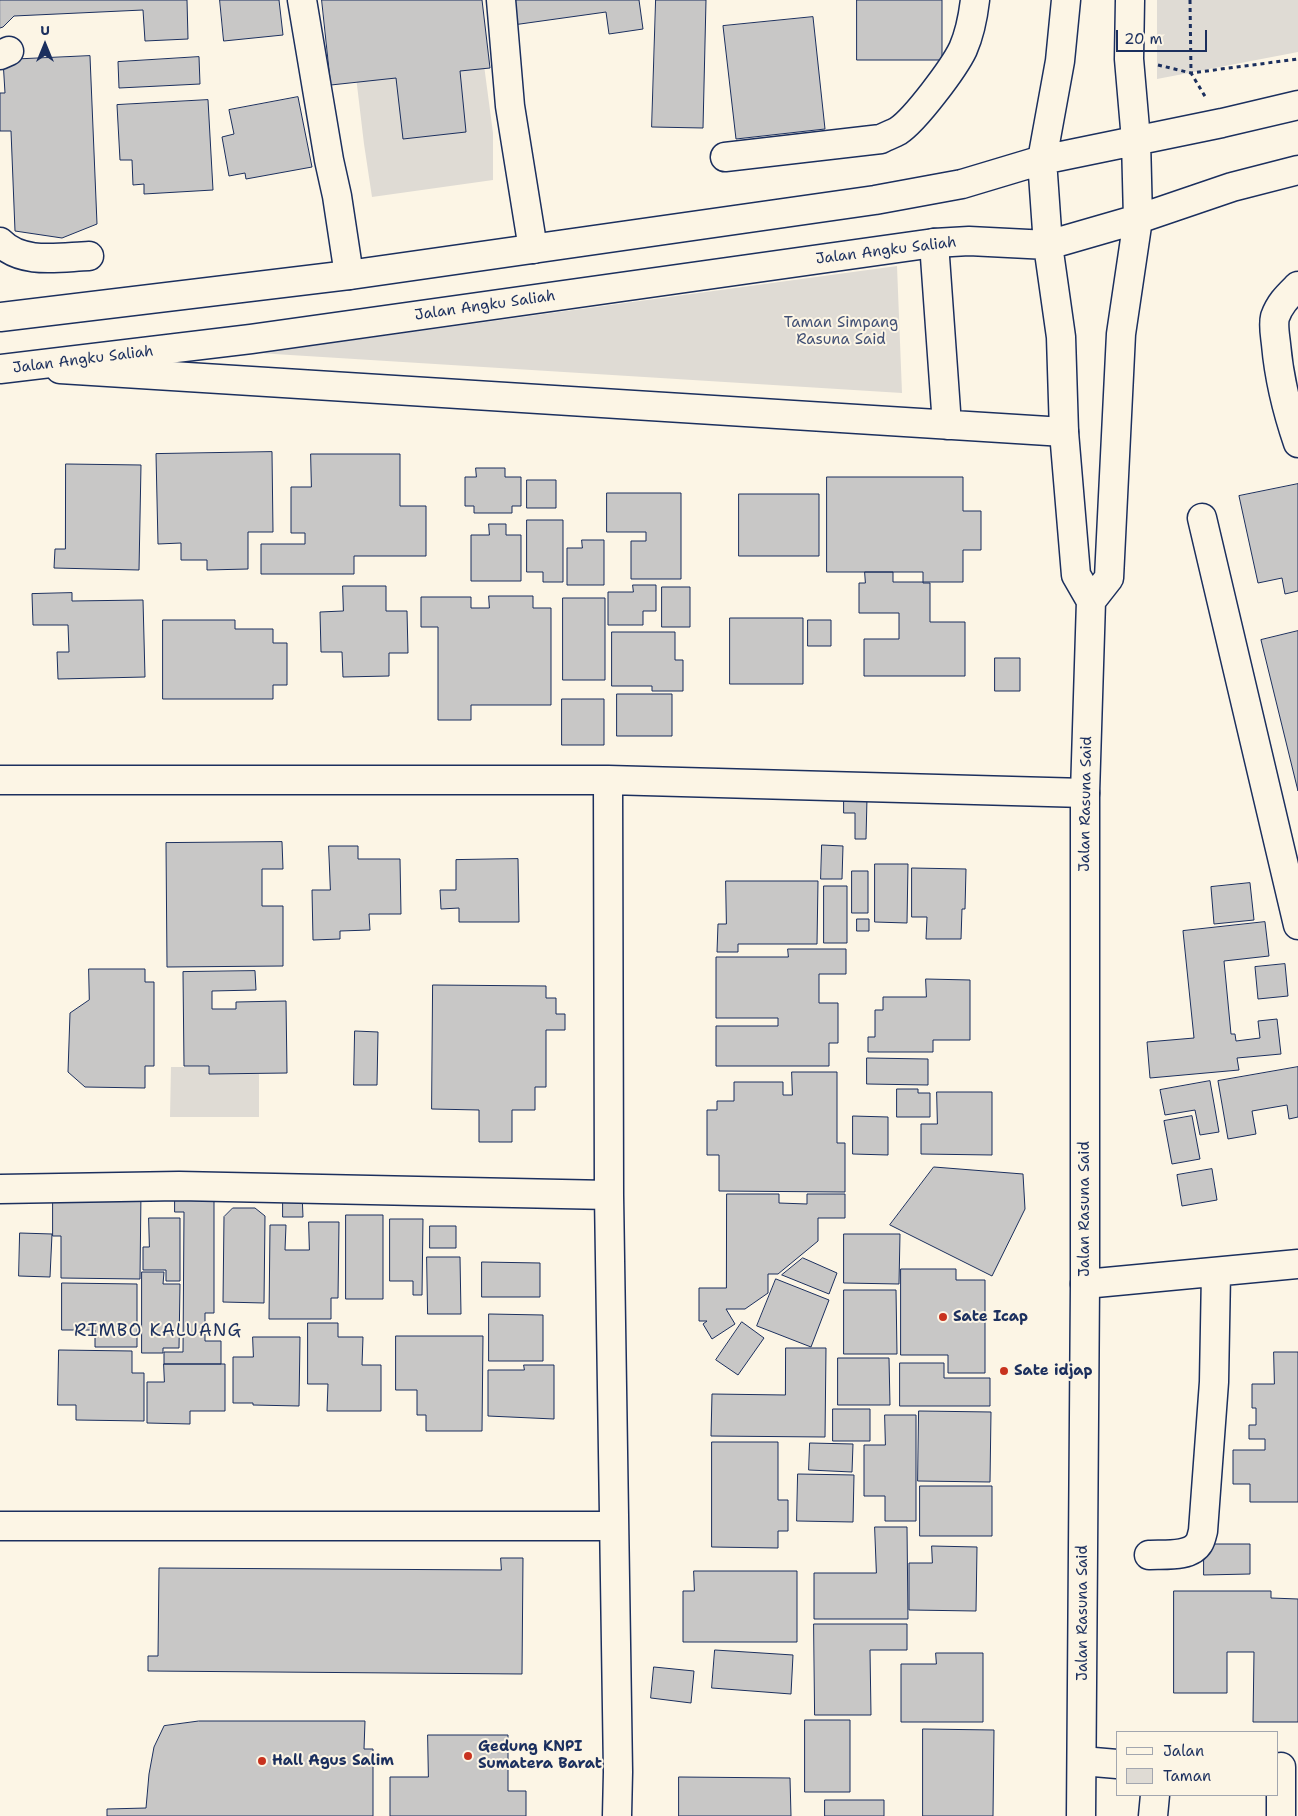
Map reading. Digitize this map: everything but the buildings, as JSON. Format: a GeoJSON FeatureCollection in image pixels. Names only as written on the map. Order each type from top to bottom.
{"type":"FeatureCollection","features":[{"type":"Feature","properties":{"kind":"main road"},"geometry":{"type":"LineString","coordinates":[[302,0],[329,160],[338,196],[349,275]]}},
{"type":"Feature","properties":{"kind":"main road"},"geometry":{"type":"LineString","coordinates":[[501,0],[510,106],[533,250]]}},
{"type":"Feature","properties":{"kind":"main road"},"geometry":{"type":"LineString","coordinates":[[725,157],[880,139],[899,130],[914,116],[963,50],[972,21],[975,0]]}},
{"type":"Feature","properties":{"kind":"main road"},"geometry":{"type":"LineString","coordinates":[[1066,0],[1060,61],[1042,160],[1048,246],[1061,337],[1064,432],[1076,575],[1091,601],[1109,578],[1121,334],[1138,219],[1136,140],[1129,59],[1130,0]]}},
{"type":"Feature","properties":{"kind":"main road"},"geometry":{"type":"LineString","coordinates":[[0,317],[349,275],[875,200],[962,184],[1042,160],[1222,123],[1298,104]]}},
{"type":"Feature","properties":{"kind":"main road"},"geometry":{"type":"LineString","coordinates":[[1048,246],[1138,219],[1232,186],[1298,170]]}},
{"type":"Feature","properties":{"kind":"main road","name":"Jalan Angku Saliah"},"geometry":{"type":"LineString","coordinates":[[0,370],[251,339],[934,243],[969,241],[1048,246]]}},
{"type":"Feature","properties":{"kind":"main road"},"geometry":{"type":"LineString","coordinates":[[0,242],[7,249],[35,258],[89,256]]}},
{"type":"Feature","properties":{"kind":"main road"},"geometry":{"type":"LineString","coordinates":[[934,243],[948,425]]}},
{"type":"Feature","properties":{"kind":"main road"},"geometry":{"type":"LineString","coordinates":[[1297,287],[1281,304],[1274,320],[1274,329],[1283,391],[1298,443]]}},
{"type":"Feature","properties":{"kind":"main road"},"geometry":{"type":"LineString","coordinates":[[29,367],[1064,432]]}},
{"type":"Feature","properties":{"kind":"main road"},"geometry":{"type":"LineString","coordinates":[[1202,518],[1298,925]]}},
{"type":"Feature","properties":{"kind":"main road","name":"Jalan Rasuna Said"},"geometry":{"type":"LineString","coordinates":[[1081,1816],[1085,1284],[1085,792],[1091,601]]}},
{"type":"Feature","properties":{"kind":"main road"},"geometry":{"type":"LineString","coordinates":[[0,780],[608,780],[1085,792]]}},
{"type":"Feature","properties":{"kind":"main road"},"geometry":{"type":"LineString","coordinates":[[608,780],[609,1195],[618,1772],[617,1816]]}},
{"type":"Feature","properties":{"kind":"main road"},"geometry":{"type":"LineString","coordinates":[[0,1189],[179,1186],[609,1195]]}},
{"type":"Feature","properties":{"kind":"main road"},"geometry":{"type":"LineString","coordinates":[[1085,1284],[1298,1264]]}},
{"type":"Feature","properties":{"kind":"main road"},"geometry":{"type":"LineString","coordinates":[[1149,1555],[1183,1554],[1192,1550],[1198,1544],[1203,1532],[1214,1382],[1216,1272]]}},
{"type":"Feature","properties":{"kind":"main road"},"geometry":{"type":"LineString","coordinates":[[0,1526],[613,1526]]}},
{"type":"Feature","properties":{"kind":"main road"},"geometry":{"type":"LineString","coordinates":[[1082,1761],[1116,1764]]}},
{"type":"Feature","properties":{"kind":"main road"},"geometry":{"type":"LineString","coordinates":[[1281,1816],[1285,1767]]}},
{"type":"Feature","properties":{"kind":"main road"},"geometry":{"type":"LineString","coordinates":[[1153,1816],[1155,1796]]}},
{"type":"Feature","properties":{"kind":"path"},"geometry":{"type":"LineString","coordinates":[[1190,0],[1191,73],[1298,59]]}},
{"type":"Feature","properties":{"kind":"green space"},"geometry":{"type":"Polygon","coordinates":[[[1157,0],[1298,0],[1298,52],[1157,79],[1157,0]]]}},
{"type":"Feature","properties":{"kind":"green space"},"geometry":{"type":"Polygon","coordinates":[[[350,26],[480,35],[493,133],[493,180],[372,197],[350,26]]]}},
{"type":"Feature","properties":{"kind":"green space","name":"Taman Simpang Rasuna Said"},"geometry":{"type":"Polygon","coordinates":[[[897,266],[902,393],[258,353],[897,266]]]}},
{"type":"Feature","properties":{"kind":"green space"},"geometry":{"type":"Polygon","coordinates":[[[171,1067],[208,1067],[209,1074],[259,1074],[259,1117],[170,1117],[171,1067]]]}},
{"type":"Feature","properties":{"kind":"place","name":"Sate Icap"},"geometry":{"type":"Point","coordinates":[943,1317]}},
{"type":"Feature","properties":{"kind":"place","name":"Sate idjap"},"geometry":{"type":"Point","coordinates":[1004,1371]}},
{"type":"Feature","properties":{"kind":"place","name":"Gedung KNPI Sumatera Barat"},"geometry":{"type":"Point","coordinates":[468,1756]}},
{"type":"Feature","properties":{"kind":"place","name":"Hall Agus Salim"},"geometry":{"type":"Point","coordinates":[262,1761]}},
{"type":"Feature","properties":{"kind":"district","name":"RIMBO KALUANG"},"geometry":{"type":"Point","coordinates":[158,1331]}}]}
